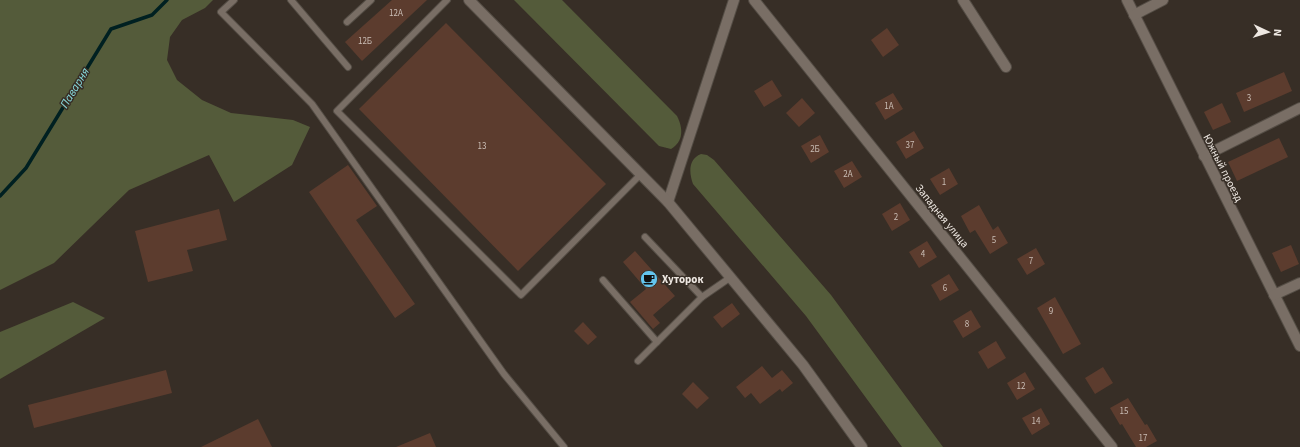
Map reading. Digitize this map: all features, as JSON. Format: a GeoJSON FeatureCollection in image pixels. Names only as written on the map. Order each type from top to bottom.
{"type":"FeatureCollection","features":[{"type":"Feature","properties":{"kind":"street"},"geometry":{"type":"LineString","coordinates":[[469,0],[668,202],[803,365],[862,447]]}},
{"type":"Feature","properties":{"kind":"street"},"geometry":{"type":"LineString","coordinates":[[668,202],[734,0]]}},
{"type":"Feature","properties":{"kind":"street","name":"Западная улица"},"geometry":{"type":"LineString","coordinates":[[754,0],[1112,447]]}},
{"type":"Feature","properties":{"kind":"street"},"geometry":{"type":"LineString","coordinates":[[963,0],[1006,67]]}},
{"type":"Feature","properties":{"kind":"street","name":"Южный проезд"},"geometry":{"type":"LineString","coordinates":[[1127,0],[1300,346]]}},
{"type":"Feature","properties":{"kind":"street"},"geometry":{"type":"LineString","coordinates":[[1134,15],[1164,0]]}},
{"type":"Feature","properties":{"kind":"street"},"geometry":{"type":"LineString","coordinates":[[1204,156],[1300,108]]}},
{"type":"Feature","properties":{"kind":"street"},"geometry":{"type":"LineString","coordinates":[[1274,295],[1300,283]]}},
{"type":"Feature","properties":{"kind":"lane"},"geometry":{"type":"LineString","coordinates":[[234,0],[221,12],[312,104],[504,374],[564,447]]}},
{"type":"Feature","properties":{"kind":"lane"},"geometry":{"type":"LineString","coordinates":[[291,0],[348,67]]}},
{"type":"Feature","properties":{"kind":"lane"},"geometry":{"type":"LineString","coordinates":[[347,22],[371,0]]}},
{"type":"Feature","properties":{"kind":"lane"},"geometry":{"type":"LineString","coordinates":[[447,0],[337,110],[521,295],[641,174]]}},
{"type":"Feature","properties":{"kind":"lane"},"geometry":{"type":"LineString","coordinates":[[645,237],[702,297]]}},
{"type":"Feature","properties":{"kind":"lane"},"geometry":{"type":"LineString","coordinates":[[638,361],[702,297],[731,278]]}},
{"type":"Feature","properties":{"kind":"lane"},"geometry":{"type":"LineString","coordinates":[[603,280],[657,342]]}},
{"type":"Feature","properties":{"kind":"green space"},"geometry":{"type":"Polygon","coordinates":[[[0,0],[213,0],[205,8],[182,20],[170,37],[167,60],[177,80],[202,100],[231,113],[293,120],[310,127],[292,165],[234,202],[209,155],[129,190],[54,263],[0,290],[0,0]]]}},
{"type":"Feature","properties":{"kind":"green space"},"geometry":{"type":"Polygon","coordinates":[[[514,0],[562,0],[677,116],[681,134],[675,146],[671,149],[659,146],[514,0]]]}},
{"type":"Feature","properties":{"kind":"green space"},"geometry":{"type":"Polygon","coordinates":[[[701,154],[707,155],[714,160],[831,295],[943,447],[902,447],[806,316],[693,184],[690,171],[692,163],[697,156],[701,154]]]}},
{"type":"Feature","properties":{"kind":"green space"},"geometry":{"type":"Polygon","coordinates":[[[73,302],[105,318],[0,379],[0,332],[73,302]]]}},
{"type":"Feature","properties":{"kind":"building"},"geometry":{"type":"Polygon","coordinates":[[[392,0],[427,0],[362,61],[345,42],[392,0]]]}},
{"type":"Feature","properties":{"kind":"building"},"geometry":{"type":"Polygon","coordinates":[[[446,23],[606,184],[518,271],[359,109],[446,23]]]}},
{"type":"Feature","properties":{"kind":"building"},"geometry":{"type":"Polygon","coordinates":[[[887,28],[899,45],[883,57],[871,40],[887,28]]]}},
{"type":"Feature","properties":{"kind":"building"},"geometry":{"type":"Polygon","coordinates":[[[1284,72],[1292,91],[1244,112],[1236,93],[1284,72]]]}},
{"type":"Feature","properties":{"kind":"building"},"geometry":{"type":"Polygon","coordinates":[[[772,80],[782,96],[764,107],[754,91],[772,80]]]}},
{"type":"Feature","properties":{"kind":"building"},"geometry":{"type":"Polygon","coordinates":[[[893,93],[903,109],[885,120],[875,103],[893,93]]]}},
{"type":"Feature","properties":{"kind":"building"},"geometry":{"type":"Polygon","coordinates":[[[802,98],[815,113],[799,127],[786,113],[802,98]]]}},
{"type":"Feature","properties":{"kind":"building"},"geometry":{"type":"Polygon","coordinates":[[[1222,103],[1231,122],[1213,130],[1204,112],[1222,103]]]}},
{"type":"Feature","properties":{"kind":"building"},"geometry":{"type":"Polygon","coordinates":[[[914,131],[924,148],[906,159],[896,142],[914,131]]]}},
{"type":"Feature","properties":{"kind":"building"},"geometry":{"type":"Polygon","coordinates":[[[820,135],[829,152],[811,163],[801,146],[820,135]]]}},
{"type":"Feature","properties":{"kind":"building"},"geometry":{"type":"Polygon","coordinates":[[[1279,138],[1288,157],[1237,181],[1228,162],[1279,138]]]}},
{"type":"Feature","properties":{"kind":"building"},"geometry":{"type":"Polygon","coordinates":[[[852,161],[862,177],[844,188],[834,171],[852,161]]]}},
{"type":"Feature","properties":{"kind":"building"},"geometry":{"type":"Polygon","coordinates":[[[348,165],[377,206],[356,220],[415,304],[395,318],[309,192],[348,165]]]}},
{"type":"Feature","properties":{"kind":"building"},"geometry":{"type":"Polygon","coordinates":[[[949,168],[958,184],[940,195],[930,179],[949,168]]]}},
{"type":"Feature","properties":{"kind":"building"},"geometry":{"type":"Polygon","coordinates":[[[900,203],[910,220],[892,231],[882,214],[900,203]]]}},
{"type":"Feature","properties":{"kind":"building"},"geometry":{"type":"Polygon","coordinates":[[[979,205],[993,230],[998,226],[1008,243],[990,254],[975,230],[970,233],[961,216],[979,205]]]}},
{"type":"Feature","properties":{"kind":"building"},"geometry":{"type":"Polygon","coordinates":[[[219,209],[227,240],[187,250],[193,271],[148,282],[135,231],[219,209]]]}},
{"type":"Feature","properties":{"kind":"building"},"geometry":{"type":"Polygon","coordinates":[[[927,241],[937,257],[919,268],[909,252],[927,241]]]}},
{"type":"Feature","properties":{"kind":"building"},"geometry":{"type":"Polygon","coordinates":[[[1291,245],[1299,264],[1281,272],[1272,253],[1291,245]]]}},
{"type":"Feature","properties":{"kind":"building"},"geometry":{"type":"Polygon","coordinates":[[[1036,248],[1045,264],[1027,275],[1017,259],[1036,248]]]}},
{"type":"Feature","properties":{"kind":"building","name":"Хуторок"},"geometry":{"type":"Polygon","coordinates":[[[635,251],[675,296],[653,315],[660,323],[653,329],[630,302],[646,289],[623,262],[635,251]]]}},
{"type":"Feature","properties":{"kind":"building"},"geometry":{"type":"Polygon","coordinates":[[[949,274],[959,290],[940,301],[931,285],[949,274]]]}},
{"type":"Feature","properties":{"kind":"building"},"geometry":{"type":"Polygon","coordinates":[[[1055,297],[1081,344],[1063,354],[1037,308],[1055,297]]]}},
{"type":"Feature","properties":{"kind":"building"},"geometry":{"type":"Polygon","coordinates":[[[732,303],[740,314],[722,328],[713,317],[732,303]]]}},
{"type":"Feature","properties":{"kind":"building"},"geometry":{"type":"Polygon","coordinates":[[[971,310],[981,327],[963,338],[953,321],[971,310]]]}},
{"type":"Feature","properties":{"kind":"building"},"geometry":{"type":"Polygon","coordinates":[[[583,322],[597,337],[588,345],[574,331],[583,322]]]}},
{"type":"Feature","properties":{"kind":"building"},"geometry":{"type":"Polygon","coordinates":[[[996,341],[1006,358],[988,369],[978,352],[996,341]]]}},
{"type":"Feature","properties":{"kind":"building"},"geometry":{"type":"Polygon","coordinates":[[[762,366],[772,378],[782,370],[793,383],[782,392],[780,389],[760,404],[751,393],[745,398],[736,387],[762,366]]]}},
{"type":"Feature","properties":{"kind":"building"},"geometry":{"type":"Polygon","coordinates":[[[1103,367],[1113,383],[1095,394],[1085,378],[1103,367]]]}},
{"type":"Feature","properties":{"kind":"building"},"geometry":{"type":"Polygon","coordinates":[[[166,370],[172,393],[34,428],[28,405],[166,370]]]}},
{"type":"Feature","properties":{"kind":"building"},"geometry":{"type":"Polygon","coordinates":[[[1025,372],[1035,389],[1017,400],[1007,383],[1025,372]]]}},
{"type":"Feature","properties":{"kind":"building"},"geometry":{"type":"Polygon","coordinates":[[[693,382],[709,398],[697,409],[682,394],[693,382]]]}},
{"type":"Feature","properties":{"kind":"building"},"geometry":{"type":"Polygon","coordinates":[[[1128,398],[1145,425],[1147,424],[1157,441],[1146,447],[1136,447],[1110,408],[1128,398]]]}},
{"type":"Feature","properties":{"kind":"building"},"geometry":{"type":"Polygon","coordinates":[[[1041,408],[1050,424],[1032,435],[1022,418],[1041,408]]]}},
{"type":"Feature","properties":{"kind":"building"},"geometry":{"type":"Polygon","coordinates":[[[258,419],[272,447],[201,447],[258,419]]]}},
{"type":"Feature","properties":{"kind":"building"},"geometry":{"type":"Polygon","coordinates":[[[430,433],[436,447],[396,447],[430,433]]]}},
{"type":"Feature","properties":{"kind":"waterway","name":"Паварня"},"geometry":{"type":"LineString","coordinates":[[0,196],[26,168],[111,29],[152,15],[167,0]]}},
{"type":"Feature","properties":{"kind":"place","name":"Хуторок"},"geometry":{"type":"Point","coordinates":[649,279]}}]}
